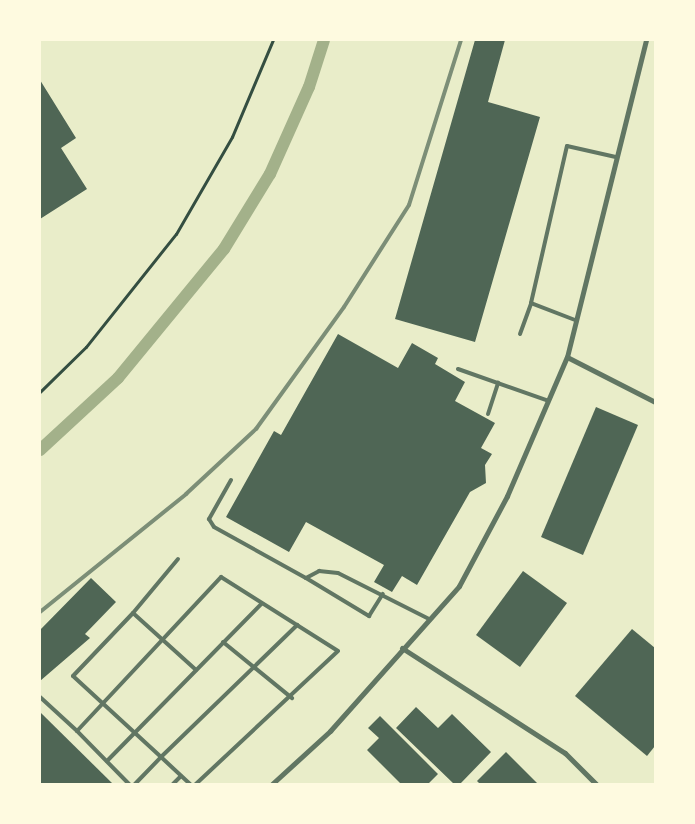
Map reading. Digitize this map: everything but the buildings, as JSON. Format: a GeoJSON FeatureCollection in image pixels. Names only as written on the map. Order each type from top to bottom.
{"type":"FeatureCollection","features":[{"type":"Feature","properties":{"kind":"street"},"geometry":{"type":"LineString","coordinates":[[272,784],[330,731],[459,586],[507,496],[567,357],[646,40]]}},
{"type":"Feature","properties":{"kind":"street"},"geometry":{"type":"LineString","coordinates":[[567,357],[655,402]]}},
{"type":"Feature","properties":{"kind":"street"},"geometry":{"type":"LineString","coordinates":[[402,648],[565,753],[596,784]]}},
{"type":"Feature","properties":{"kind":"lane"},"geometry":{"type":"LineString","coordinates":[[520,334],[531,303],[568,146],[616,156]]}},
{"type":"Feature","properties":{"kind":"lane"},"geometry":{"type":"LineString","coordinates":[[531,303],[575,320]]}},
{"type":"Feature","properties":{"kind":"lane"},"geometry":{"type":"LineString","coordinates":[[458,369],[549,401]]}},
{"type":"Feature","properties":{"kind":"lane"},"geometry":{"type":"LineString","coordinates":[[488,414],[498,383]]}},
{"type":"Feature","properties":{"kind":"lane"},"geometry":{"type":"LineString","coordinates":[[231,480],[209,519],[214,527],[306,578],[369,616],[383,594]]}},
{"type":"Feature","properties":{"kind":"lane"},"geometry":{"type":"LineString","coordinates":[[178,559],[133,613],[73,676],[190,784]]}},
{"type":"Feature","properties":{"kind":"lane"},"geometry":{"type":"LineString","coordinates":[[306,578],[319,571],[338,573],[429,618]]}},
{"type":"Feature","properties":{"kind":"lane"},"geometry":{"type":"LineString","coordinates":[[77,731],[221,577],[338,651],[292,698],[196,784]]}},
{"type":"Feature","properties":{"kind":"lane"},"geometry":{"type":"LineString","coordinates":[[106,761],[262,603]]}},
{"type":"Feature","properties":{"kind":"lane"},"geometry":{"type":"LineString","coordinates":[[133,613],[196,670]]}},
{"type":"Feature","properties":{"kind":"lane"},"geometry":{"type":"LineString","coordinates":[[135,784],[297,625]]}},
{"type":"Feature","properties":{"kind":"lane"},"geometry":{"type":"LineString","coordinates":[[223,642],[292,698]]}},
{"type":"Feature","properties":{"kind":"lane"},"geometry":{"type":"LineString","coordinates":[[40,697],[77,731],[129,784]]}},
{"type":"Feature","properties":{"kind":"lane"},"geometry":{"type":"LineString","coordinates":[[173,784],[181,776]]}},
{"type":"Feature","properties":{"kind":"path"},"geometry":{"type":"LineString","coordinates":[[40,392],[86,347],[176,234],[235,130],[273,40]]}},
{"type":"Feature","properties":{"kind":"waterway"},"geometry":{"type":"LineString","coordinates":[[40,450],[118,378],[224,249],[270,174],[309,87],[324,40]]}},
{"type":"Feature","properties":{"kind":"railway"},"geometry":{"type":"LineString","coordinates":[[40,612],[186,494],[256,429],[344,307],[409,205],[461,40]]}}]}
